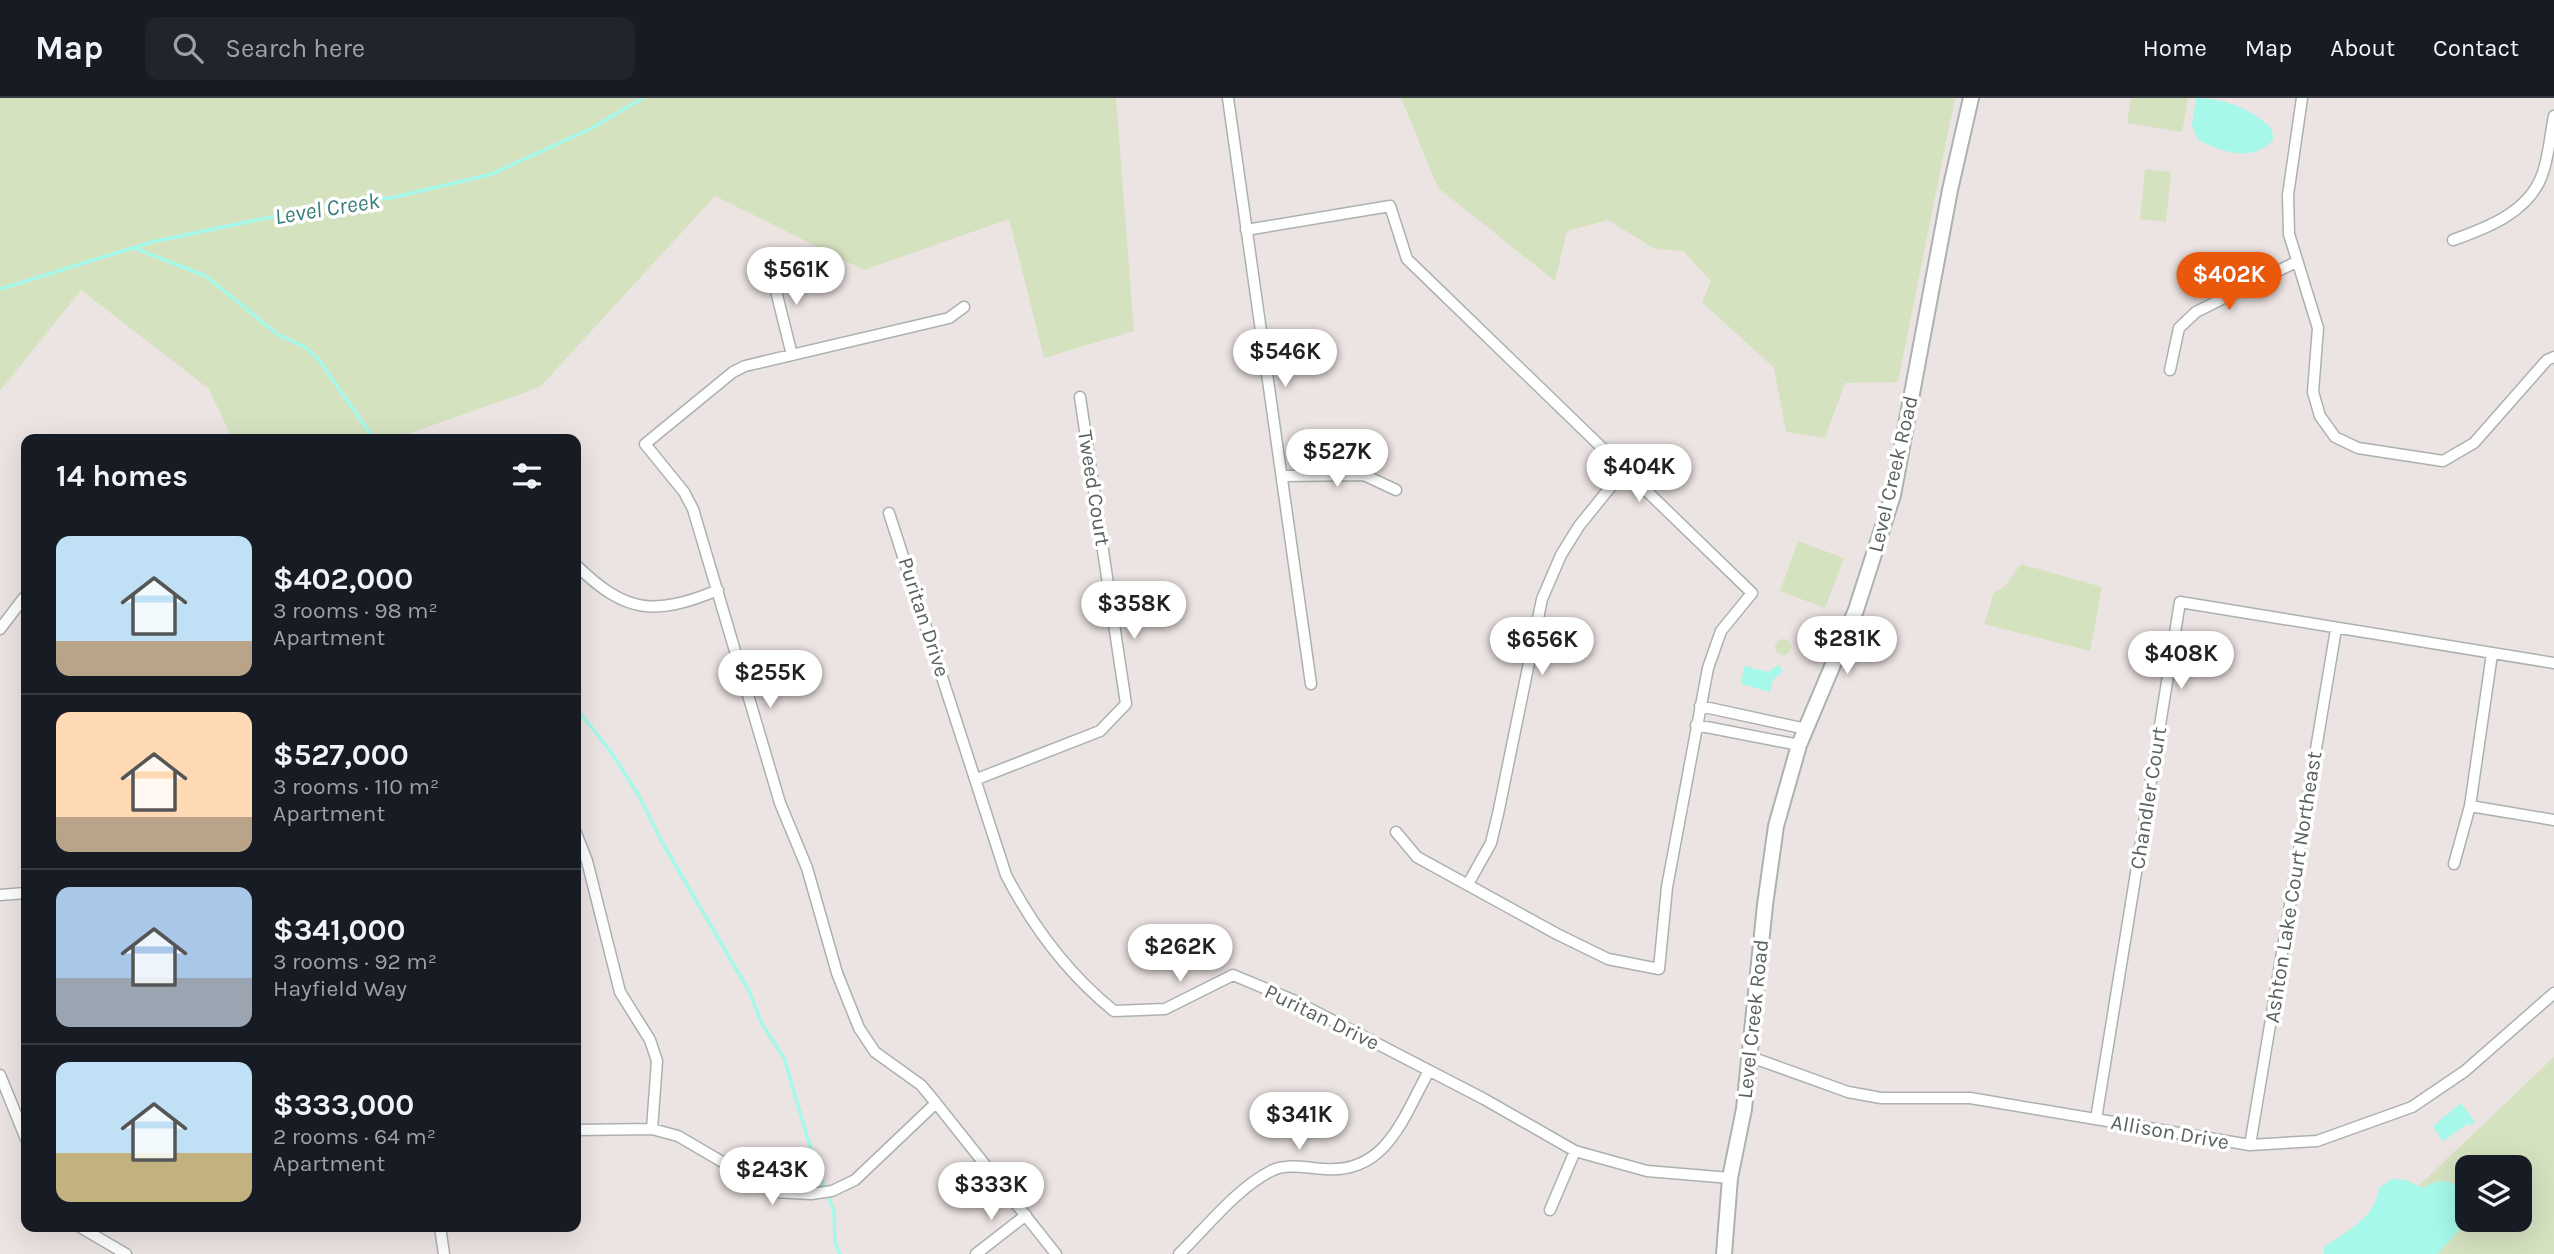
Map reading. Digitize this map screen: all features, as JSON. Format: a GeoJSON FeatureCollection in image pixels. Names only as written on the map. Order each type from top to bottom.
{"type":"FeatureCollection","features":[{"type":"Feature","properties":{"kind":"street"},"geometry":{"type":"LineString","coordinates":[[1228,98],[1311,684]]}},
{"type":"Feature","properties":{"kind":"street","name":"Level Creek Road"},"geometry":{"type":"LineString","coordinates":[[1724,1254],[1730,1178],[1744,1109],[1776,826],[1799,745],[1856,610],[1893,495],[1950,190],[1971,98]]}},
{"type":"Feature","properties":{"kind":"street"},"geometry":{"type":"LineString","coordinates":[[2302,98],[2287,212],[2296,262],[2318,328],[2313,392],[2320,416],[2335,437],[2358,448],[2443,461],[2474,443],[2547,360],[2554,358]]}},
{"type":"Feature","properties":{"kind":"street"},"geometry":{"type":"LineString","coordinates":[[2453,240],[2501,219],[2530,197],[2542,176],[2554,116]]}},
{"type":"Feature","properties":{"kind":"street"},"geometry":{"type":"LineString","coordinates":[[1247,230],[1390,206],[1407,258],[1752,593],[1721,631],[1708,668],[1667,887],[1660,969],[1608,958],[1417,857],[1396,832]]}},
{"type":"Feature","properties":{"kind":"street"},"geometry":{"type":"LineString","coordinates":[[2170,369],[2179,328],[2196,312],[2296,262]]}},
{"type":"Feature","properties":{"kind":"street"},"geometry":{"type":"LineString","coordinates":[[770,267],[792,355]]}},
{"type":"Feature","properties":{"kind":"street"},"geometry":{"type":"LineString","coordinates":[[964,307],[949,318],[764,360],[733,372],[645,444],[684,492],[693,509],[780,803],[807,868],[837,973],[859,1028],[875,1052],[921,1085],[1056,1254]]}},
{"type":"Feature","properties":{"kind":"street","name":"Tweed Court"},"geometry":{"type":"LineString","coordinates":[[977,779],[1100,731],[1126,704],[1080,397]]}},
{"type":"Feature","properties":{"kind":"street"},"geometry":{"type":"LineString","coordinates":[[1468,884],[1490,843],[1498,814],[1542,599],[1573,536],[1625,469]]}},
{"type":"Feature","properties":{"kind":"street"},"geometry":{"type":"LineString","coordinates":[[1282,476],[1364,475],[1396,490]]}},
{"type":"Feature","properties":{"kind":"street","name":"Puritan Drive"},"geometry":{"type":"LineString","coordinates":[[889,513],[1006,875],[1026,912],[1085,988],[1114,1011],[1165,1009],[1233,975],[1293,1000],[1575,1151],[1647,1171],[1730,1178]]}},
{"type":"Feature","properties":{"kind":"street"},"geometry":{"type":"LineString","coordinates":[[581,570],[601,588],[635,604],[656,608],[681,606],[718,590]]}},
{"type":"Feature","properties":{"kind":"street"},"geometry":{"type":"LineString","coordinates":[[0,629],[21,602]]}},
{"type":"Feature","properties":{"kind":"street","name":"Chandler Court"},"geometry":{"type":"LineString","coordinates":[[2096,1119],[2180,602],[2554,663]]}},
{"type":"Feature","properties":{"kind":"street","name":"Ashton Lake Court Northeast"},"geometry":{"type":"LineString","coordinates":[[2250,1145],[2336,629]]}},
{"type":"Feature","properties":{"kind":"street"},"geometry":{"type":"LineString","coordinates":[[2454,864],[2469,806],[2492,654]]}},
{"type":"Feature","properties":{"kind":"street"},"geometry":{"type":"LineString","coordinates":[[1700,706],[1806,729]]}},
{"type":"Feature","properties":{"kind":"street"},"geometry":{"type":"LineString","coordinates":[[1696,725],[1799,745]]}},
{"type":"Feature","properties":{"kind":"street"},"geometry":{"type":"LineString","coordinates":[[2469,806],[2554,820]]}},
{"type":"Feature","properties":{"kind":"street"},"geometry":{"type":"LineString","coordinates":[[581,846],[620,992],[645,1030],[657,1061],[652,1129]]}},
{"type":"Feature","properties":{"kind":"street"},"geometry":{"type":"LineString","coordinates":[[0,895],[21,893]]}},
{"type":"Feature","properties":{"kind":"street","name":"Allison Drive"},"geometry":{"type":"LineString","coordinates":[[1748,1056],[1859,1094],[1881,1098],[1970,1098],[2250,1145],[2317,1142],[2412,1107],[2465,1071],[2554,993]]}},
{"type":"Feature","properties":{"kind":"street"},"geometry":{"type":"LineString","coordinates":[[1179,1254],[1233,1201],[1272,1171],[1291,1166],[1340,1170],[1378,1156],[1394,1135],[1429,1071]]}},
{"type":"Feature","properties":{"kind":"street"},"geometry":{"type":"LineString","coordinates":[[0,1075],[21,1127]]}},
{"type":"Feature","properties":{"kind":"street"},"geometry":{"type":"LineString","coordinates":[[581,1130],[652,1129],[678,1136],[775,1192],[811,1194],[832,1191],[855,1180],[936,1103]]}},
{"type":"Feature","properties":{"kind":"street"},"geometry":{"type":"LineString","coordinates":[[1550,1210],[1575,1151]]}},
{"type":"Feature","properties":{"kind":"street"},"geometry":{"type":"LineString","coordinates":[[976,1254],[1026,1215]]}},
{"type":"Feature","properties":{"kind":"street"},"geometry":{"type":"LineString","coordinates":[[89,1232],[126,1254]]}},
{"type":"Feature","properties":{"kind":"street"},"geometry":{"type":"LineString","coordinates":[[441,1232],[444,1254]]}},
{"type":"Feature","properties":{"kind":"green space"},"geometry":{"type":"Polygon","coordinates":[[[0,98],[1116,98],[1134,331],[1044,358],[1009,219],[864,270],[715,196],[540,387],[408,434],[230,434],[209,389],[81,290],[0,391],[0,98]]]}},
{"type":"Feature","properties":{"kind":"green space"},"geometry":{"type":"Polygon","coordinates":[[[1401,98],[1955,98],[1898,382],[1845,383],[1825,438],[1786,432],[1774,368],[1702,302],[1711,281],[1683,251],[1655,249],[1608,220],[1567,231],[1555,281],[1438,188],[1401,98]]]}},
{"type":"Feature","properties":{"kind":"green space"},"geometry":{"type":"Polygon","coordinates":[[[2131,98],[2188,98],[2182,132],[2127,123],[2131,98]]]}},
{"type":"Feature","properties":{"kind":"green space"},"geometry":{"type":"Polygon","coordinates":[[[2145,169],[2171,172],[2166,222],[2140,219],[2145,169]]]}},
{"type":"Feature","properties":{"kind":"green space"},"geometry":{"type":"Polygon","coordinates":[[[1798,541],[1844,558],[1825,608],[1780,591],[1798,541]]]}},
{"type":"Feature","properties":{"kind":"green space"},"geometry":{"type":"Polygon","coordinates":[[[2021,564],[2102,587],[2090,651],[1984,624],[1994,592],[2004,587],[2021,564]]]}},
{"type":"Feature","properties":{"kind":"green space"},"geometry":{"type":"Polygon","coordinates":[[[1783,639],[1789,641],[1789,653],[1783,655],[1777,653],[1775,647],[1777,641],[1783,639]]]}},
{"type":"Feature","properties":{"kind":"green space"},"geometry":{"type":"Polygon","coordinates":[[[2554,1057],[2554,1254],[2347,1254],[2554,1057]]]}},
{"type":"Feature","properties":{"kind":"water"},"geometry":{"type":"Polygon","coordinates":[[[2196,98],[2217,100],[2247,110],[2272,129],[2273,140],[2256,151],[2237,153],[2198,140],[2192,125],[2196,98]]]}},
{"type":"Feature","properties":{"kind":"water"},"geometry":{"type":"Polygon","coordinates":[[[1778,665],[1783,671],[1773,680],[1770,692],[1741,684],[1744,666],[1768,672],[1778,665]]]}},
{"type":"Feature","properties":{"kind":"water"},"geometry":{"type":"Polygon","coordinates":[[[2461,1103],[2475,1122],[2471,1125],[2469,1123],[2443,1141],[2433,1126],[2461,1103]]]}},
{"type":"Feature","properties":{"kind":"water"},"geometry":{"type":"Polygon","coordinates":[[[2392,1179],[2405,1180],[2423,1188],[2434,1182],[2455,1184],[2455,1232],[2458,1232],[2437,1254],[2324,1254],[2324,1247],[2359,1223],[2366,1215],[2377,1198],[2379,1188],[2392,1179]]]}},
{"type":"Feature","properties":{"kind":"waterway","name":"Level Creek"},"geometry":{"type":"LineString","coordinates":[[0,289],[152,242],[347,201],[391,198],[492,174],[590,129],[643,98]]}},
{"type":"Feature","properties":{"kind":"waterway"},"geometry":{"type":"LineString","coordinates":[[134,248],[206,276],[277,334],[305,347],[319,360],[371,434]]}},
{"type":"Feature","properties":{"kind":"waterway"},"geometry":{"type":"LineString","coordinates":[[581,714],[611,752],[639,796],[662,842],[749,991],[762,1024],[784,1058],[817,1170],[834,1211],[835,1243],[840,1254]]}}]}
